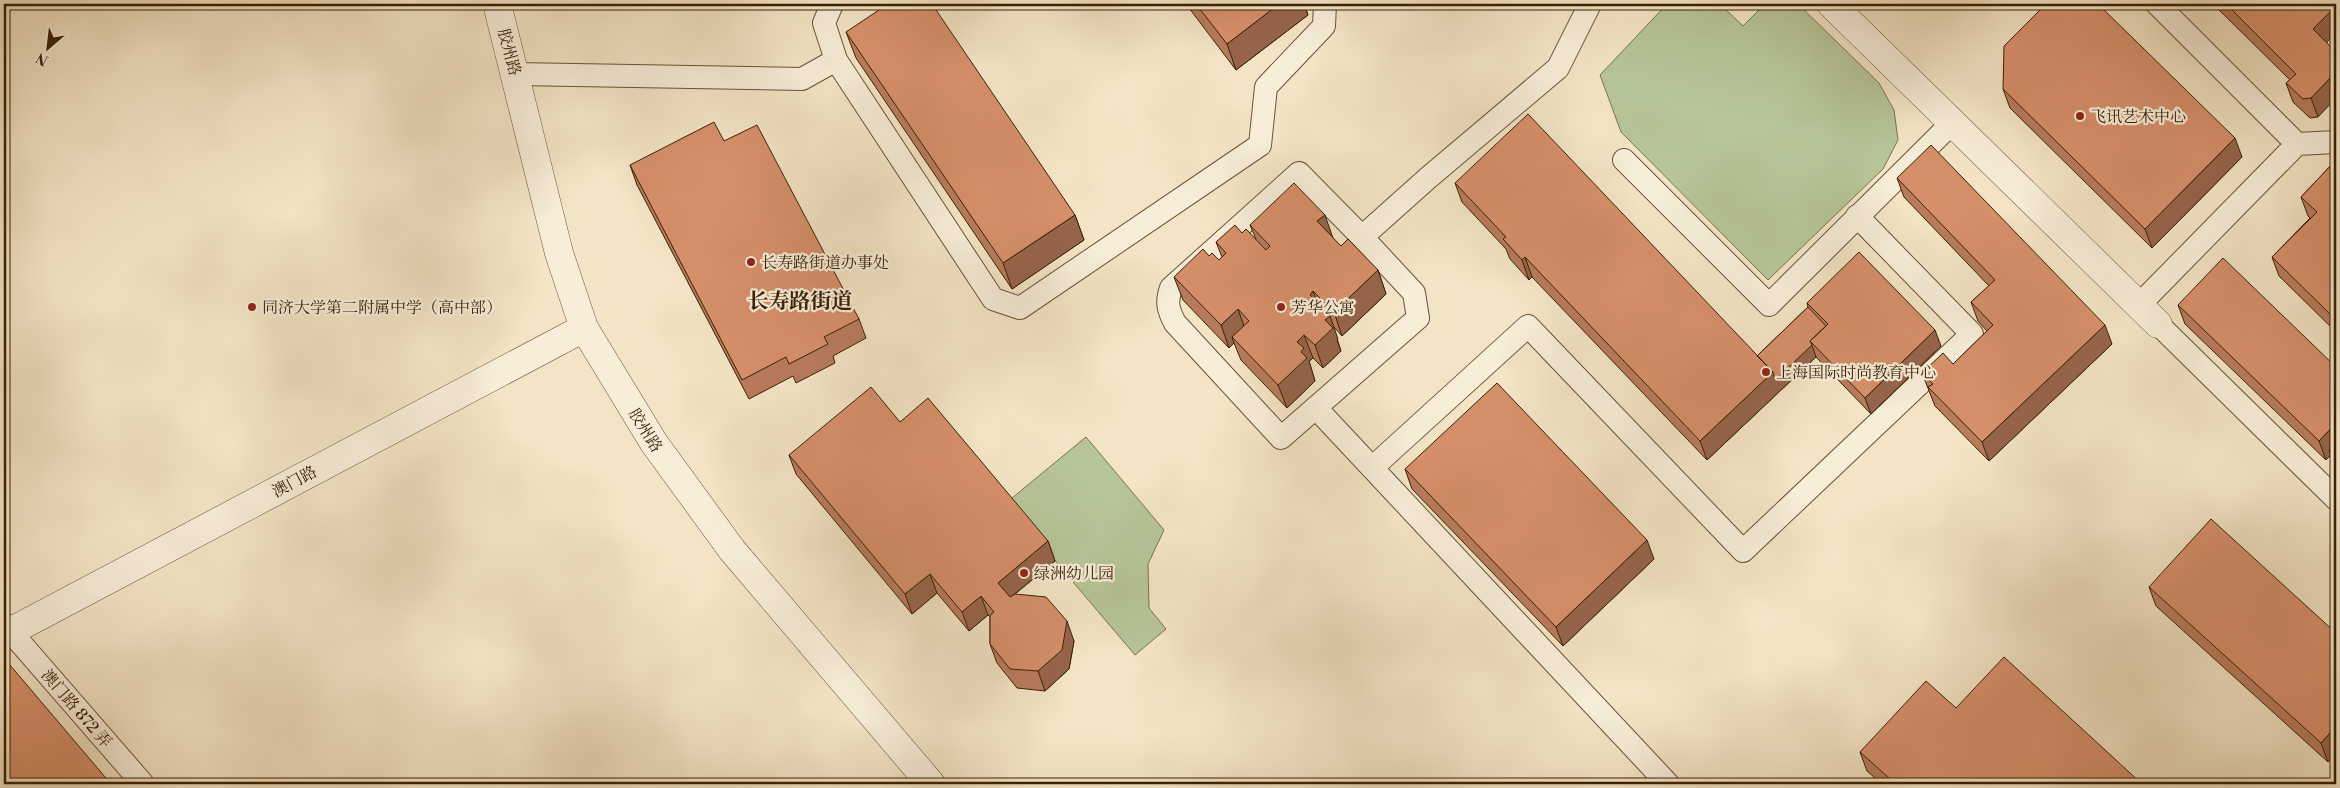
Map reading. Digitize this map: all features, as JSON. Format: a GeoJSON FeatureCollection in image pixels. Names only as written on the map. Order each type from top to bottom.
{"type":"FeatureCollection","features":[{"type":"Feature","properties":{"kind":"street","name":"胶州路"},"geometry":{"type":"LineString","coordinates":[[497,4],[516,74],[559,253],[584,328],[654,443],[732,550],[931,784]]}},
{"type":"Feature","properties":{"kind":"street"},"geometry":{"type":"LineString","coordinates":[[1831,4],[2158,324]]}},
{"type":"Feature","properties":{"kind":"street","name":"澳门路"},"geometry":{"type":"LineString","coordinates":[[6,630],[584,328]]}},
{"type":"Feature","properties":{"kind":"lane"},"geometry":{"type":"LineString","coordinates":[[832,4],[824,23],[836,60],[993,299],[1020,308],[1260,146],[1266,87],[1324,26],[1325,4]]}},
{"type":"Feature","properties":{"kind":"lane"},"geometry":{"type":"LineString","coordinates":[[1362,238],[1428,178],[1558,68],[1590,4]]}},
{"type":"Feature","properties":{"kind":"lane"},"geometry":{"type":"LineString","coordinates":[[2157,4],[2297,144]]}},
{"type":"Feature","properties":{"kind":"lane"},"geometry":{"type":"LineString","coordinates":[[516,74],[802,79],[836,60]]}},
{"type":"Feature","properties":{"kind":"lane"},"geometry":{"type":"LineString","coordinates":[[1624,160],[1769,305],[1952,123]]}},
{"type":"Feature","properties":{"kind":"lane"},"geometry":{"type":"LineString","coordinates":[[2138,306],[2297,144],[2336,142]]}},
{"type":"Feature","properties":{"kind":"lane"},"geometry":{"type":"LineString","coordinates":[[1299,173],[1362,238],[1414,293],[1418,318],[1282,438],[1175,323],[1169,312],[1168,298],[1171,288],[1299,173]]}},
{"type":"Feature","properties":{"kind":"lane"},"geometry":{"type":"LineString","coordinates":[[1372,468],[1528,326],[1743,551],[1972,334],[1857,216]]}},
{"type":"Feature","properties":{"kind":"lane"},"geometry":{"type":"LineString","coordinates":[[2158,324],[2336,499]]}},
{"type":"Feature","properties":{"kind":"lane"},"geometry":{"type":"LineString","coordinates":[[1316,408],[1668,784]]}},
{"type":"Feature","properties":{"kind":"lane","name":"澳门路 872 弄"},"geometry":{"type":"LineString","coordinates":[[6,630],[144,784]]}},
{"type":"Feature","properties":{"kind":"green space"},"geometry":{"type":"Polygon","coordinates":[[[1667,4],[1720,4],[1743,26],[1765,4],[1798,4],[1879,83],[1894,110],[1898,140],[1883,169],[1768,280],[1621,132],[1600,75],[1667,4]]]}},
{"type":"Feature","properties":{"kind":"green space"},"geometry":{"type":"Polygon","coordinates":[[[1086,437],[1164,530],[1148,564],[1149,608],[1166,629],[1135,655],[1006,503],[1086,437]]]}},
{"type":"Feature","properties":{"kind":"building"},"geometry":{"type":"Polygon","coordinates":[[[888,4],[932,4],[1075,215],[1003,263],[846,32],[888,4]]]}},
{"type":"Feature","properties":{"kind":"building"},"geometry":{"type":"Polygon","coordinates":[[[1196,4],[1279,4],[1227,44],[1196,4]]]}},
{"type":"Feature","properties":{"kind":"building"},"geometry":{"type":"Polygon","coordinates":[[[2046,4],[2098,4],[2235,138],[2145,229],[2003,89],[2004,46],[2046,4]]]}},
{"type":"Feature","properties":{"kind":"building"},"geometry":{"type":"Polygon","coordinates":[[[2226,4],[2334,4],[2336,6],[2313,29],[2336,52],[2336,72],[2311,98],[2303,99],[2286,83],[2296,74],[2226,4]]]}},
{"type":"Feature","properties":{"kind":"building"},"geometry":{"type":"Polygon","coordinates":[[[1528,114],[1773,372],[1700,441],[1525,257],[1522,260],[1503,239],[1506,237],[1455,183],[1528,114]]]}},
{"type":"Feature","properties":{"kind":"building","name":"长寿路街道办事处"},"geometry":{"type":"Polygon","coordinates":[[[714,122],[724,141],[757,125],[859,319],[824,337],[828,344],[789,364],[786,357],[742,380],[630,165],[714,122]]]}},
{"type":"Feature","properties":{"kind":"building"},"geometry":{"type":"Polygon","coordinates":[[[1931,145],[2105,325],[1982,442],[1928,387],[1933,384],[1922,373],[1943,353],[1953,364],[1993,325],[1971,302],[1995,280],[1897,178],[1931,145]]]}},
{"type":"Feature","properties":{"kind":"building"},"geometry":{"type":"Polygon","coordinates":[[[2336,160],[2336,320],[2272,257],[2317,212],[2301,197],[2336,160]]]}},
{"type":"Feature","properties":{"kind":"building","name":"芳华公寓"},"geometry":{"type":"Polygon","coordinates":[[[1294,183],[1325,215],[1317,221],[1341,246],[1348,239],[1378,270],[1334,312],[1313,291],[1310,295],[1330,316],[1325,320],[1333,328],[1315,345],[1304,335],[1297,342],[1304,348],[1301,352],[1307,358],[1278,385],[1232,337],[1249,321],[1238,309],[1221,325],[1174,277],[1203,249],[1209,256],[1212,253],[1219,260],[1226,253],[1216,242],[1235,225],[1242,233],[1246,229],[1266,250],[1270,246],[1250,225],[1294,183]]]}},
{"type":"Feature","properties":{"kind":"building"},"geometry":{"type":"Polygon","coordinates":[[[1859,252],[1935,330],[1865,398],[1810,341],[1828,324],[1807,303],[1859,252]]]}},
{"type":"Feature","properties":{"kind":"building"},"geometry":{"type":"Polygon","coordinates":[[[2223,258],[2336,367],[2336,423],[2319,441],[2178,305],[2223,258]]]}},
{"type":"Feature","properties":{"kind":"building"},"geometry":{"type":"Polygon","coordinates":[[[1808,307],[1826,326],[1810,341],[1812,345],[1775,380],[1773,372],[1757,356],[1808,307]]]}},
{"type":"Feature","properties":{"kind":"building"},"geometry":{"type":"Polygon","coordinates":[[[1497,383],[1647,540],[1556,627],[1405,469],[1497,383]]]}},
{"type":"Feature","properties":{"kind":"building"},"geometry":{"type":"Polygon","coordinates":[[[871,387],[900,422],[928,398],[1048,541],[998,583],[1010,597],[1015,594],[1046,597],[1067,621],[1062,650],[1038,671],[1010,669],[990,644],[990,615],[994,612],[981,596],[962,612],[930,574],[905,594],[789,455],[871,387]]]}},
{"type":"Feature","properties":{"kind":"building"},"geometry":{"type":"Polygon","coordinates":[[[2336,443],[2336,457],[2329,450],[2336,443]]]}},
{"type":"Feature","properties":{"kind":"building"},"geometry":{"type":"Polygon","coordinates":[[[2211,519],[2336,633],[2336,726],[2321,743],[2149,587],[2211,519]]]}},
{"type":"Feature","properties":{"kind":"building"},"geometry":{"type":"Polygon","coordinates":[[[2004,657],[2142,784],[1886,784],[1890,779],[1860,752],[1926,681],[1956,708],[2004,657]]]}},
{"type":"Feature","properties":{"kind":"building"},"geometry":{"type":"Polygon","coordinates":[[[4,658],[111,784],[4,784],[4,658]]]}},
{"type":"Feature","properties":{"kind":"place","name":"飞讯艺术中心"},"geometry":{"type":"Point","coordinates":[2080,116]}},
{"type":"Feature","properties":{"kind":"place","name":"长寿路街道办事处"},"geometry":{"type":"Point","coordinates":[751,262]}},
{"type":"Feature","properties":{"kind":"place","name":"同济大学第二附属中学（高中部）"},"geometry":{"type":"Point","coordinates":[252,307]}},
{"type":"Feature","properties":{"kind":"place","name":"芳华公寓"},"geometry":{"type":"Point","coordinates":[1281,307]}},
{"type":"Feature","properties":{"kind":"place","name":"上海国际时尚教育中心"},"geometry":{"type":"Point","coordinates":[1766,372]}},
{"type":"Feature","properties":{"kind":"place","name":"绿洲幼儿园"},"geometry":{"type":"Point","coordinates":[1024,573]}},
{"type":"Feature","properties":{"kind":"district","name":"长寿路街道"},"geometry":{"type":"Point","coordinates":[800,301]}}]}
